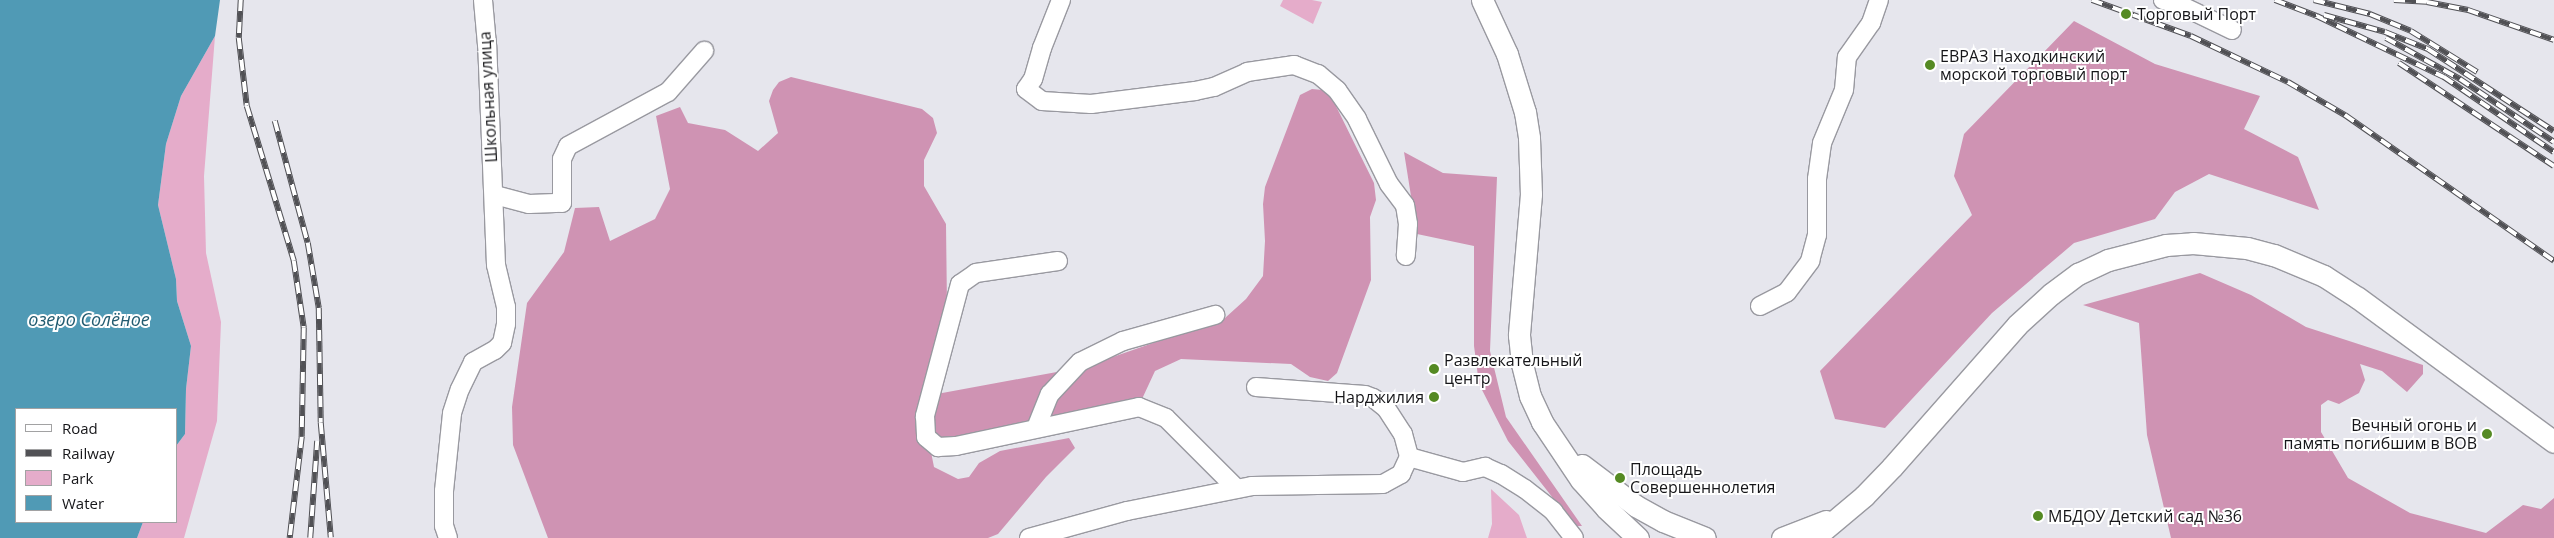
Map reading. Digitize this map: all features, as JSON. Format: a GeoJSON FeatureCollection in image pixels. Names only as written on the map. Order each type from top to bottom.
{"type":"FeatureCollection","features":[{"type":"Feature","properties":{"kind":"main road"},"geometry":{"type":"LineString","coordinates":[[1482,0],[1508,54],[1525,112],[1531,164],[1531,194],[1519,335],[1522,364],[1530,396],[1542,422],[1582,480],[1606,508],[1638,538]]}},
{"type":"Feature","properties":{"kind":"main road"},"geometry":{"type":"LineString","coordinates":[[1814,538],[1864,496],[1892,467],[2017,325],[2051,294],[2078,274],[2108,260],[2166,244],[2220,244],[2247,248],[2274,255],[2324,276],[2358,298],[2554,442]]}},
{"type":"Feature","properties":{"kind":"main road"},"geometry":{"type":"LineString","coordinates":[[1542,422],[1575,458],[1613,490],[1663,521],[1702,538]]}},
{"type":"Feature","properties":{"kind":"main road"},"geometry":{"type":"LineString","coordinates":[[1782,538],[1814,527],[1842,512],[1864,496]]}},
{"type":"Feature","properties":{"kind":"street","name":"Школьная улица"},"geometry":{"type":"LineString","coordinates":[[448,538],[444,526],[444,491],[452,413],[460,389],[473,362],[495,350],[502,343],[506,324],[506,307],[496,265],[495,195],[483,0]]}},
{"type":"Feature","properties":{"kind":"street"},"geometry":{"type":"LineString","coordinates":[[1061,0],[1042,48],[1033,79],[1026,89],[1042,101],[1091,104],[1108,103],[1195,91],[1214,87],[1247,72],[1294,65],[1318,74],[1337,90],[1357,119],[1388,184],[1405,205],[1408,224],[1406,256]]}},
{"type":"Feature","properties":{"kind":"street"},"geometry":{"type":"LineString","coordinates":[[1760,306],[1787,292],[1810,261],[1816,235],[1817,179],[1822,143],[1844,90],[1847,57],[1871,23],[1879,0]]}},
{"type":"Feature","properties":{"kind":"street"},"geometry":{"type":"LineString","coordinates":[[2169,2],[2232,30]]}},
{"type":"Feature","properties":{"kind":"street"},"geometry":{"type":"LineString","coordinates":[[495,195],[529,204],[562,203],[562,159],[568,146],[668,92],[704,51]]}},
{"type":"Feature","properties":{"kind":"street"},"geometry":{"type":"LineString","coordinates":[[1058,261],[976,273],[960,284],[925,416],[926,438],[938,446],[956,446],[1139,407],[1166,418],[1238,489]]}},
{"type":"Feature","properties":{"kind":"street"},"geometry":{"type":"LineString","coordinates":[[1036,428],[1050,394],[1080,362],[1123,341],[1215,315]]}},
{"type":"Feature","properties":{"kind":"street"},"geometry":{"type":"LineString","coordinates":[[1029,538],[1127,511],[1252,486],[1384,484],[1401,474],[1409,457],[1403,434],[1386,408],[1373,398],[1365,395],[1256,387]]}},
{"type":"Feature","properties":{"kind":"street"},"geometry":{"type":"LineString","coordinates":[[1409,457],[1463,472],[1485,467],[1502,474],[1525,488],[1553,512],[1574,538]]}},
{"type":"Feature","properties":{"kind":"green space"},"geometry":{"type":"Polygon","coordinates":[[[1283,0],[1322,2],[1313,24],[1280,6],[1283,0]]]}},
{"type":"Feature","properties":{"kind":"green space"},"geometry":{"type":"Polygon","coordinates":[[[215,36],[204,176],[206,253],[221,322],[217,421],[184,538],[137,538],[143,523],[178,523],[178,443],[185,434],[186,389],[191,346],[177,301],[176,279],[158,205],[166,144],[181,96],[215,36]]]}},
{"type":"Feature","properties":{"kind":"green space"},"geometry":{"type":"Polygon","coordinates":[[[1491,489],[1519,515],[1527,538],[1488,538],[1492,524],[1491,489]]]}},
{"type":"Feature","properties":{"kind":"shaded area"},"geometry":{"type":"Polygon","coordinates":[[[2074,21],[2155,64],[2260,96],[2244,129],[2298,157],[2319,210],[2209,174],[2175,192],[2155,219],[2074,243],[1992,313],[1885,428],[1835,419],[1820,371],[1972,215],[1954,176],[1964,134],[2074,21]]]}},
{"type":"Feature","properties":{"kind":"shaded area"},"geometry":{"type":"Polygon","coordinates":[[[791,77],[922,109],[933,118],[937,133],[924,160],[924,186],[946,224],[947,306],[926,373],[926,396],[1084,367],[1225,318],[1246,299],[1263,276],[1265,241],[1263,204],[1265,187],[1300,95],[1312,89],[1323,90],[1331,96],[1374,183],[1376,200],[1370,217],[1371,280],[1337,373],[1328,381],[1310,377],[1291,364],[1181,359],[1155,371],[1142,399],[940,440],[931,452],[934,467],[958,479],[969,477],[979,463],[1000,451],[1069,438],[1075,448],[1046,477],[998,534],[988,538],[548,538],[513,445],[512,407],[527,303],[564,252],[575,208],[599,207],[610,241],[655,219],[670,189],[656,116],[680,107],[688,123],[725,130],[758,151],[778,133],[769,101],[773,90],[779,82],[791,77]]]}},
{"type":"Feature","properties":{"kind":"shaded area"},"geometry":{"type":"Polygon","coordinates":[[[1404,152],[1443,173],[1497,177],[1490,351],[1506,417],[1582,526],[1575,526],[1508,441],[1479,384],[1474,346],[1474,246],[1417,234],[1404,152]]]}},
{"type":"Feature","properties":{"kind":"shaded area"},"geometry":{"type":"Polygon","coordinates":[[[2200,273],[2251,295],[2306,327],[2423,365],[2423,374],[2407,392],[2382,371],[2360,364],[2365,380],[2359,393],[2339,404],[2328,400],[2321,405],[2321,432],[2348,478],[2410,513],[2486,533],[2523,505],[2541,509],[2554,498],[2554,538],[2171,538],[2147,435],[2139,323],[2083,305],[2200,273]]]}},
{"type":"Feature","properties":{"kind":"water","name":"озеро Солёное"},"geometry":{"type":"Polygon","coordinates":[[[0,0],[220,0],[215,36],[181,96],[166,144],[158,205],[176,279],[177,301],[191,346],[186,389],[185,434],[178,443],[178,408],[15,408],[15,523],[143,523],[137,538],[0,538],[0,0]]]}},
{"type":"Feature","properties":{"kind":"railway"},"geometry":{"type":"LineString","coordinates":[[241,0],[239,38],[247,106],[294,261],[304,328],[302,437],[290,538]]}},
{"type":"Feature","properties":{"kind":"railway"},"geometry":{"type":"LineString","coordinates":[[2092,0],[2191,36],[2288,82],[2345,115],[2554,261]]}},
{"type":"Feature","properties":{"kind":"railway"},"geometry":{"type":"LineString","coordinates":[[2275,0],[2317,16],[2444,77],[2554,152]]}},
{"type":"Feature","properties":{"kind":"railway"},"geometry":{"type":"LineString","coordinates":[[2314,0],[2370,14],[2411,31],[2477,72]]}},
{"type":"Feature","properties":{"kind":"railway"},"geometry":{"type":"LineString","coordinates":[[2394,0],[2427,2],[2468,10],[2554,40]]}},
{"type":"Feature","properties":{"kind":"railway"},"geometry":{"type":"LineString","coordinates":[[2324,15],[2385,32],[2428,49],[2554,131]]}},
{"type":"Feature","properties":{"kind":"railway"},"geometry":{"type":"LineString","coordinates":[[2386,38],[2460,79],[2554,142]]}},
{"type":"Feature","properties":{"kind":"railway"},"geometry":{"type":"LineString","coordinates":[[2399,63],[2554,166]]}},
{"type":"Feature","properties":{"kind":"railway"},"geometry":{"type":"LineString","coordinates":[[275,121],[308,243],[319,308],[321,423],[331,538]]}},
{"type":"Feature","properties":{"kind":"railway"},"geometry":{"type":"LineString","coordinates":[[310,538],[317,441]]}},
{"type":"Feature","properties":{"kind":"place","name":"Торговый Порт"},"geometry":{"type":"Point","coordinates":[2126,14]}},
{"type":"Feature","properties":{"kind":"place","name":"ЕВРАЗ Находкинский морской торговый порт"},"geometry":{"type":"Point","coordinates":[1930,65]}},
{"type":"Feature","properties":{"kind":"place","name":"Развлекательный центр"},"geometry":{"type":"Point","coordinates":[1434,369]}},
{"type":"Feature","properties":{"kind":"place","name":"Нарджилия"},"geometry":{"type":"Point","coordinates":[1434,397]}},
{"type":"Feature","properties":{"kind":"place","name":"Вечный огонь и память погибшим в ВОВ"},"geometry":{"type":"Point","coordinates":[2487,434]}},
{"type":"Feature","properties":{"kind":"place","name":"Площадь Совершеннолетия"},"geometry":{"type":"Point","coordinates":[1620,478]}},
{"type":"Feature","properties":{"kind":"place","name":"МБДОУ Детский сад №36"},"geometry":{"type":"Point","coordinates":[2038,516]}}]}
